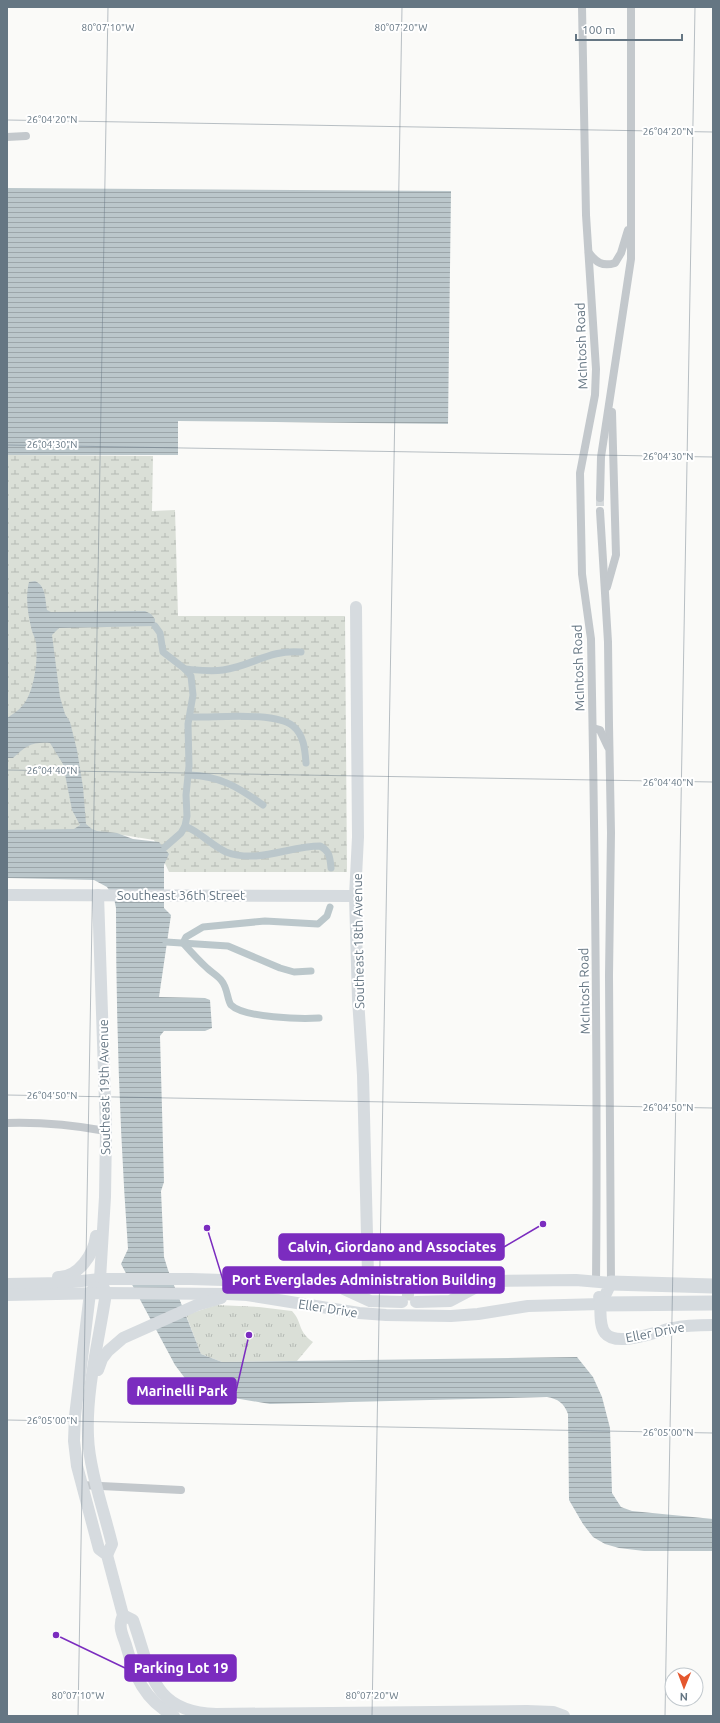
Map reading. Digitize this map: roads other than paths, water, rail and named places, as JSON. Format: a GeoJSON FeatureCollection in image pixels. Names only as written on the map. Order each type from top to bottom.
{"type":"FeatureCollection","features":[{"type":"Feature","properties":{"kind":"highway"},"geometry":{"type":"LineString","coordinates":[[604,1282],[713,1286]]}},
{"type":"Feature","properties":{"kind":"highway"},"geometry":{"type":"LineString","coordinates":[[601,1304],[713,1303]]}},
{"type":"Feature","properties":{"kind":"street","name":"McIntosh Road"},"geometry":{"type":"LineString","coordinates":[[582,7],[586,215],[596,369],[595,395],[580,473],[582,574],[592,639],[598,1180],[604,1282]]}},
{"type":"Feature","properties":{"kind":"street","name":"McIntosh Road"},"geometry":{"type":"LineString","coordinates":[[600,498],[601,457],[631,259],[631,7]]}},
{"type":"Feature","properties":{"kind":"street"},"geometry":{"type":"LineString","coordinates":[[7,137],[26,136]]}},
{"type":"Feature","properties":{"kind":"street"},"geometry":{"type":"LineString","coordinates":[[589,253],[595,261],[600,264],[605,265],[615,263],[621,253],[631,221]]}},
{"type":"Feature","properties":{"kind":"street","name":"McIntosh Road"},"geometry":{"type":"LineString","coordinates":[[605,593],[616,555],[611,392]]}},
{"type":"Feature","properties":{"kind":"street","name":"McIntosh Road"},"geometry":{"type":"LineString","coordinates":[[600,511],[608,642],[611,834],[604,1282]]}},
{"type":"Feature","properties":{"kind":"street","name":"Southeast 18th Avenue"},"geometry":{"type":"LineString","coordinates":[[356,607],[358,837],[355,896],[358,999],[363,1075],[368,1275]]}},
{"type":"Feature","properties":{"kind":"street"},"geometry":{"type":"LineString","coordinates":[[593,728],[600,730],[610,752]]}},
{"type":"Feature","properties":{"kind":"street","name":"Southeast 36th Street"},"geometry":{"type":"LineString","coordinates":[[7,895],[355,896]]}},
{"type":"Feature","properties":{"kind":"street","name":"Southeast 19th Avenue"},"geometry":{"type":"LineString","coordinates":[[103,895],[106,1146],[100,1279],[106,1293]]}},
{"type":"Feature","properties":{"kind":"street"},"geometry":{"type":"LineString","coordinates":[[7,1123],[31,1122],[79,1126],[106,1131]]}},
{"type":"Feature","properties":{"kind":"street"},"geometry":{"type":"LineString","coordinates":[[20,1283],[42,1277],[66,1277],[73,1274],[91,1255],[95,1242],[99,1156],[106,1146]]}},
{"type":"Feature","properties":{"kind":"street","name":"Eller Drive"},"geometry":{"type":"LineString","coordinates":[[337,1287],[368,1275],[414,1275],[489,1280],[576,1280],[604,1282]]}},
{"type":"Feature","properties":{"kind":"street"},"geometry":{"type":"LineString","coordinates":[[100,1279],[90,1294],[74,1428],[75,1454],[81,1485],[99,1549],[107,1555],[123,1615],[120,1624],[130,1662],[139,1684],[155,1704],[174,1716]]}},
{"type":"Feature","properties":{"kind":"street","name":"Eller Drive"},"geometry":{"type":"LineString","coordinates":[[7,1284],[63,1283],[100,1279],[191,1279],[260,1281],[402,1291],[370,1301],[337,1287]]}},
{"type":"Feature","properties":{"kind":"street","name":"Eller Drive"},"geometry":{"type":"LineString","coordinates":[[416,1292],[489,1280]]}},
{"type":"Feature","properties":{"kind":"street"},"geometry":{"type":"LineString","coordinates":[[91,1388],[102,1359],[108,1351],[123,1338],[187,1309],[211,1300],[247,1295],[260,1281]]}},
{"type":"Feature","properties":{"kind":"street"},"geometry":{"type":"LineString","coordinates":[[601,1304],[604,1282]]}},
{"type":"Feature","properties":{"kind":"street"},"geometry":{"type":"LineString","coordinates":[[106,1293],[91,1388],[88,1435],[91,1459],[112,1544],[107,1555]]}},
{"type":"Feature","properties":{"kind":"street","name":"Eller Drive"},"geometry":{"type":"LineString","coordinates":[[7,1295],[106,1293],[247,1295],[370,1314],[451,1316],[478,1314],[528,1306],[601,1304],[604,1331],[609,1337],[614,1339],[638,1337],[682,1326],[713,1324]]}},
{"type":"Feature","properties":{"kind":"street"},"geometry":{"type":"LineString","coordinates":[[370,1301],[370,1314]]}},
{"type":"Feature","properties":{"kind":"street"},"geometry":{"type":"LineString","coordinates":[[81,1485],[181,1490]]}},
{"type":"Feature","properties":{"kind":"street"},"geometry":{"type":"LineString","coordinates":[[123,1615],[133,1620],[148,1668],[159,1690],[167,1699],[178,1706],[191,1711],[216,1714],[527,1711],[553,1712],[564,1716]]}},
{"type":"Feature","properties":{"kind":"waterway"},"geometry":{"type":"LineString","coordinates":[[155,626],[160,633],[163,652],[185,669],[191,676],[193,695],[188,724],[189,766],[186,795],[187,816],[185,826],[181,833],[165,847]]}},
{"type":"Feature","properties":{"kind":"waterway"},"geometry":{"type":"LineString","coordinates":[[185,669],[208,671],[223,670],[243,665],[270,655],[301,652]]}},
{"type":"Feature","properties":{"kind":"waterway"},"geometry":{"type":"LineString","coordinates":[[190,717],[244,716],[272,718],[284,721],[293,726],[300,734],[306,763]]}},
{"type":"Feature","properties":{"kind":"waterway"},"geometry":{"type":"LineString","coordinates":[[189,775],[219,780],[237,788],[263,805]]}},
{"type":"Feature","properties":{"kind":"waterway"},"geometry":{"type":"LineString","coordinates":[[185,826],[226,852],[238,855],[262,855],[320,846],[328,853],[331,868]]}},
{"type":"Feature","properties":{"kind":"waterway"},"geometry":{"type":"LineString","coordinates":[[319,1018],[274,1017],[248,1013],[238,1009],[231,1005],[221,980],[183,943],[186,937],[203,927],[265,921],[318,924],[327,916],[330,907]]}},
{"type":"Feature","properties":{"kind":"waterway"},"geometry":{"type":"LineString","coordinates":[[166,942],[228,946],[280,968],[294,972],[311,971]]}},
{"type":"Feature","properties":{"kind":"tunnel"},"geometry":{"type":"LineString","coordinates":[[600,498],[600,511]]}},
{"type":"Feature","properties":{"kind":"tunnel"},"geometry":{"type":"LineString","coordinates":[[402,1294],[416,1295]]}},
{"type":"Feature","properties":{"kind":"place","name":"Calvin, Giordano and Associates"},"geometry":{"type":"Point","coordinates":[543,1224]}},
{"type":"Feature","properties":{"kind":"place","name":"Port Everglades Administration Building"},"geometry":{"type":"Point","coordinates":[207,1228]}},
{"type":"Feature","properties":{"kind":"place","name":"Marinelli Park"},"geometry":{"type":"Point","coordinates":[249,1335]}},
{"type":"Feature","properties":{"kind":"place","name":"Parking Lot 19"},"geometry":{"type":"Point","coordinates":[56,1635]}}]}
